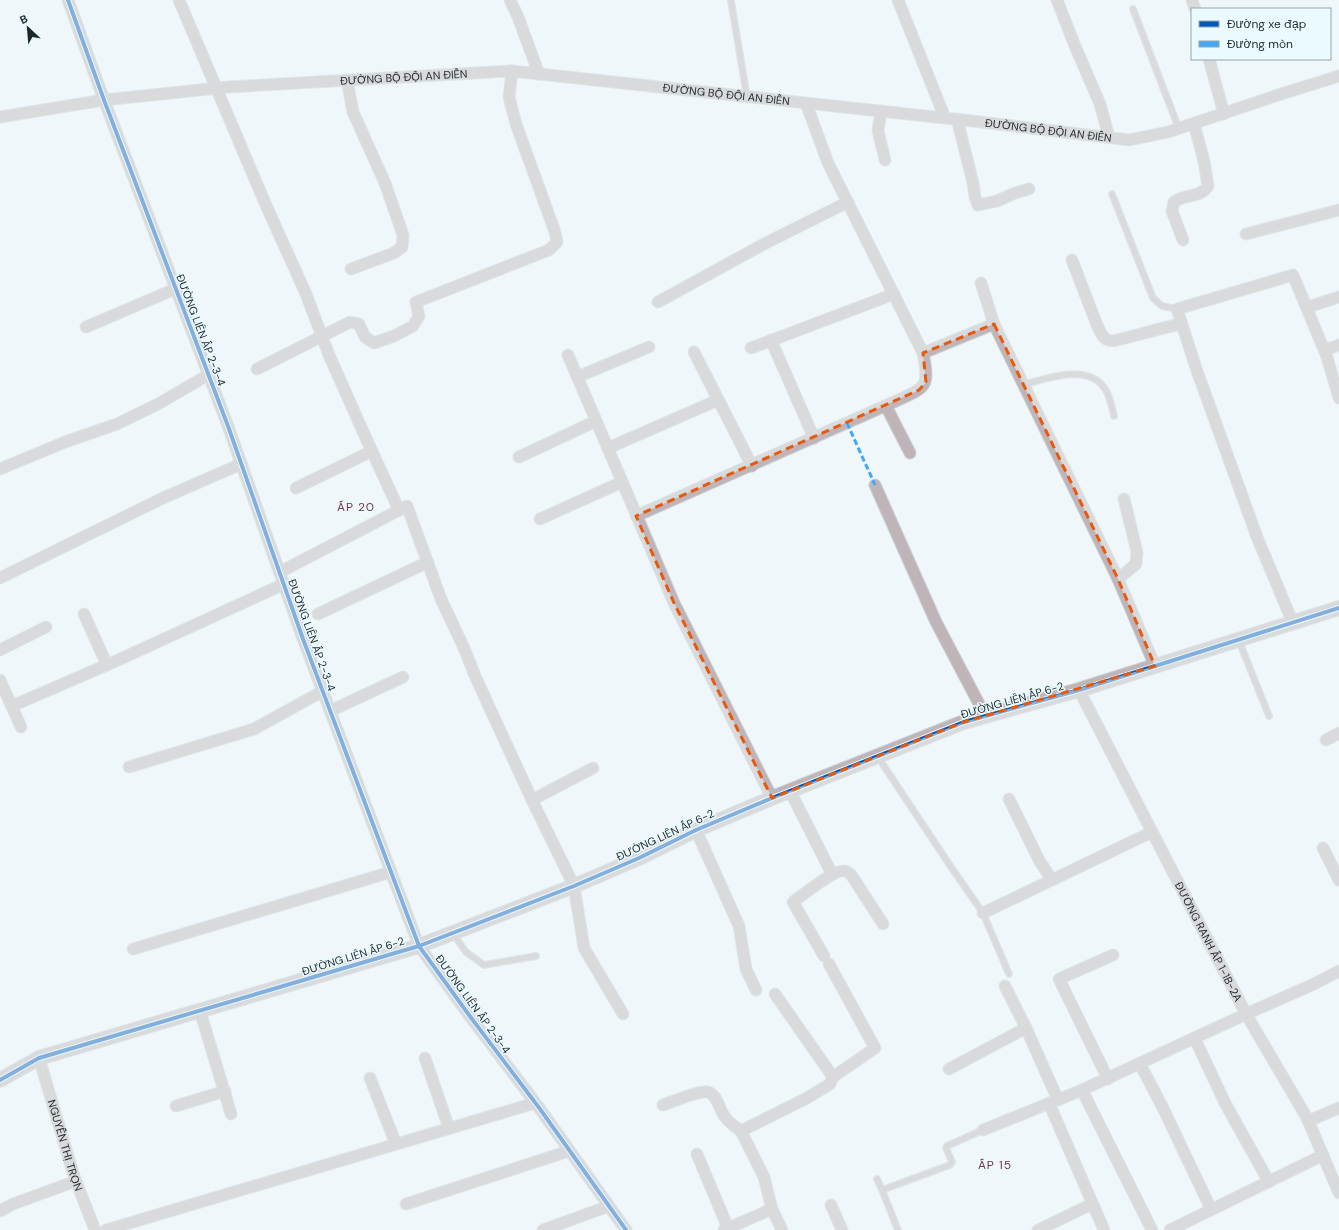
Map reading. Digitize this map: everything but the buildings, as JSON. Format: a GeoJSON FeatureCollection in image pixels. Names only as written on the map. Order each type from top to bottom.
{"type":"FeatureCollection","features":[{"type":"Feature","properties":{"kind":"street","name":"ĐƯỜNG LIÊN ẤP 2-3-4"},"geometry":{"type":"LineString","coordinates":[[68,0],[104,100],[241,464],[330,711],[419,946],[535,1103],[626,1230]]}},
{"type":"Feature","properties":{"kind":"street"},"geometry":{"type":"LineString","coordinates":[[179,0],[265,203],[306,294],[332,362],[399,510]]}},
{"type":"Feature","properties":{"kind":"street"},"geometry":{"type":"LineString","coordinates":[[510,0],[518,17],[539,74]]}},
{"type":"Feature","properties":{"kind":"street"},"geometry":{"type":"LineString","coordinates":[[898,0],[944,118]]}},
{"type":"Feature","properties":{"kind":"street"},"geometry":{"type":"LineString","coordinates":[[1057,0],[1100,104],[1109,137]]}},
{"type":"Feature","properties":{"kind":"street"},"geometry":{"type":"LineString","coordinates":[[1209,60],[1224,114]]}},
{"type":"Feature","properties":{"kind":"street","name":"ĐƯỜNG BỘ ĐỘI AN ĐIỀN"},"geometry":{"type":"LineString","coordinates":[[0,117],[104,100],[217,88],[512,71],[957,119],[1129,140],[1179,129],[1339,76]]}},
{"type":"Feature","properties":{"kind":"street"},"geometry":{"type":"LineString","coordinates":[[257,369],[350,322],[359,324],[366,337],[374,343],[394,336],[413,326],[419,316],[416,302],[549,250],[557,242],[555,232],[516,124],[509,97],[512,71]]}},
{"type":"Feature","properties":{"kind":"street"},"geometry":{"type":"LineString","coordinates":[[347,80],[353,112],[385,182],[403,235],[402,247],[394,253],[351,269]]}},
{"type":"Feature","properties":{"kind":"street"},"geometry":{"type":"LineString","coordinates":[[636,516],[886,406],[919,390],[926,382],[927,372],[923,353],[828,163],[806,103]]}},
{"type":"Feature","properties":{"kind":"street"},"geometry":{"type":"LineString","coordinates":[[881,111],[878,131],[885,160]]}},
{"type":"Feature","properties":{"kind":"street"},"geometry":{"type":"LineString","coordinates":[[957,119],[973,184],[974,197],[978,206],[997,201],[1015,192],[1029,189]]}},
{"type":"Feature","properties":{"kind":"street"},"geometry":{"type":"LineString","coordinates":[[1183,240],[1172,211],[1174,202],[1200,193],[1208,186],[1204,161],[1194,124]]}},
{"type":"Feature","properties":{"kind":"street"},"geometry":{"type":"LineString","coordinates":[[658,302],[764,244],[848,202]]}},
{"type":"Feature","properties":{"kind":"street"},"geometry":{"type":"LineString","coordinates":[[1246,234],[1339,210]]}},
{"type":"Feature","properties":{"kind":"street"},"geometry":{"type":"LineString","coordinates":[[1072,260],[1097,325],[1102,335],[1108,340],[1118,340],[1181,324]]}},
{"type":"Feature","properties":{"kind":"street"},"geometry":{"type":"LineString","coordinates":[[1292,623],[1257,536],[1197,370],[1177,309],[1293,274],[1308,307],[1324,350],[1339,398]]}},
{"type":"Feature","properties":{"kind":"street"},"geometry":{"type":"LineString","coordinates":[[981,283],[994,324],[1118,579],[1155,666]]}},
{"type":"Feature","properties":{"kind":"street"},"geometry":{"type":"LineString","coordinates":[[86,327],[175,289]]}},
{"type":"Feature","properties":{"kind":"street"},"geometry":{"type":"LineString","coordinates":[[751,348],[894,294]]}},
{"type":"Feature","properties":{"kind":"street"},"geometry":{"type":"LineString","coordinates":[[1308,307],[1339,297]]}},
{"type":"Feature","properties":{"kind":"street"},"geometry":{"type":"LineString","coordinates":[[923,353],[994,324]]}},
{"type":"Feature","properties":{"kind":"street"},"geometry":{"type":"LineString","coordinates":[[771,340],[814,438]]}},
{"type":"Feature","properties":{"kind":"street"},"geometry":{"type":"LineString","coordinates":[[1324,350],[1339,345]]}},
{"type":"Feature","properties":{"kind":"street"},"geometry":{"type":"LineString","coordinates":[[577,378],[649,347]]}},
{"type":"Feature","properties":{"kind":"street"},"geometry":{"type":"LineString","coordinates":[[694,352],[752,466]]}},
{"type":"Feature","properties":{"kind":"street"},"geometry":{"type":"LineString","coordinates":[[568,356],[674,603],[772,798]]}},
{"type":"Feature","properties":{"kind":"street"},"geometry":{"type":"LineString","coordinates":[[0,469],[65,442],[117,424],[158,404],[208,375]]}},
{"type":"Feature","properties":{"kind":"street"},"geometry":{"type":"LineString","coordinates":[[608,448],[718,400]]}},
{"type":"Feature","properties":{"kind":"street"},"geometry":{"type":"LineString","coordinates":[[886,406],[910,453]]}},
{"type":"Feature","properties":{"kind":"street"},"geometry":{"type":"LineString","coordinates":[[520,457],[596,421]]}},
{"type":"Feature","properties":{"kind":"street"},"geometry":{"type":"LineString","coordinates":[[296,488],[372,451]]}},
{"type":"Feature","properties":{"kind":"street"},"geometry":{"type":"LineString","coordinates":[[0,578],[163,498],[241,464]]}},
{"type":"Feature","properties":{"kind":"street"},"geometry":{"type":"LineString","coordinates":[[540,519],[622,482]]}},
{"type":"Feature","properties":{"kind":"street"},"geometry":{"type":"LineString","coordinates":[[875,485],[936,622],[986,717]]}},
{"type":"Feature","properties":{"kind":"street"},"geometry":{"type":"LineString","coordinates":[[1118,579],[1136,564],[1137,552],[1124,499]]}},
{"type":"Feature","properties":{"kind":"street"},"geometry":{"type":"LineString","coordinates":[[280,572],[407,506],[441,599],[532,800],[574,886],[584,948],[623,1014]]}},
{"type":"Feature","properties":{"kind":"street"},"geometry":{"type":"LineString","coordinates":[[318,614],[428,562]]}},
{"type":"Feature","properties":{"kind":"street"},"geometry":{"type":"LineString","coordinates":[[12,706],[107,665],[284,584]]}},
{"type":"Feature","properties":{"kind":"street","name":"ĐƯỜNG LIÊN ẤP 6-2"},"geometry":{"type":"LineString","coordinates":[[0,1080],[39,1058],[419,946],[574,886],[639,858],[696,830],[772,798],[964,722],[1079,690],[1339,608]]}},
{"type":"Feature","properties":{"kind":"street"},"geometry":{"type":"LineString","coordinates":[[84,614],[107,665]]}},
{"type":"Feature","properties":{"kind":"street"},"geometry":{"type":"LineString","coordinates":[[0,650],[46,627]]}},
{"type":"Feature","properties":{"kind":"street"},"geometry":{"type":"LineString","coordinates":[[330,711],[403,677]]}},
{"type":"Feature","properties":{"kind":"street"},"geometry":{"type":"LineString","coordinates":[[0,680],[21,727]]}},
{"type":"Feature","properties":{"kind":"street","name":"ĐƯỜNG RANH ẤP 1-1B-2A"},"geometry":{"type":"LineString","coordinates":[[1079,690],[1246,1014],[1308,1121],[1338,1188]]}},
{"type":"Feature","properties":{"kind":"street"},"geometry":{"type":"LineString","coordinates":[[129,767],[254,729],[323,691]]}},
{"type":"Feature","properties":{"kind":"street"},"geometry":{"type":"LineString","coordinates":[[1326,740],[1339,733]]}},
{"type":"Feature","properties":{"kind":"street"},"geometry":{"type":"LineString","coordinates":[[532,800],[593,768]]}},
{"type":"Feature","properties":{"kind":"street"},"geometry":{"type":"LineString","coordinates":[[790,791],[832,874]]}},
{"type":"Feature","properties":{"kind":"street"},"geometry":{"type":"LineString","coordinates":[[1009,799],[1039,860],[1052,880]]}},
{"type":"Feature","properties":{"kind":"street"},"geometry":{"type":"LineString","coordinates":[[696,830],[738,926],[746,969],[756,990]]}},
{"type":"Feature","properties":{"kind":"street"},"geometry":{"type":"LineString","coordinates":[[983,913],[1152,832]]}},
{"type":"Feature","properties":{"kind":"street"},"geometry":{"type":"LineString","coordinates":[[1323,848],[1339,880]]}},
{"type":"Feature","properties":{"kind":"street"},"geometry":{"type":"LineString","coordinates":[[741,1131],[807,1098],[830,1084],[833,1077],[875,1048],[827,960],[793,902],[832,874],[842,871],[848,872],[883,924]]}},
{"type":"Feature","properties":{"kind":"street"},"geometry":{"type":"LineString","coordinates":[[133,949],[391,872]]}},
{"type":"Feature","properties":{"kind":"street"},"geometry":{"type":"LineString","coordinates":[[1108,1079],[1059,979],[1113,955]]}},
{"type":"Feature","properties":{"kind":"street"},"geometry":{"type":"LineString","coordinates":[[983,1130],[1108,1079],[1339,971]]}},
{"type":"Feature","properties":{"kind":"street"},"geometry":{"type":"LineString","coordinates":[[1005,986],[1026,1028],[1092,1204],[1104,1230]]}},
{"type":"Feature","properties":{"kind":"street"},"geometry":{"type":"LineString","coordinates":[[775,994],[833,1077]]}},
{"type":"Feature","properties":{"kind":"street"},"geometry":{"type":"LineString","coordinates":[[200,1011],[231,1114]]}},
{"type":"Feature","properties":{"kind":"street"},"geometry":{"type":"LineString","coordinates":[[949,1069],[1026,1028]]}},
{"type":"Feature","properties":{"kind":"street"},"geometry":{"type":"LineString","coordinates":[[1194,1039],[1225,1103],[1268,1182]]}},
{"type":"Feature","properties":{"kind":"street","name":"NGUYỄN THỊ TRỌN"},"geometry":{"type":"LineString","coordinates":[[39,1058],[58,1126],[95,1230]]}},
{"type":"Feature","properties":{"kind":"street"},"geometry":{"type":"LineString","coordinates":[[425,1058],[449,1128]]}},
{"type":"Feature","properties":{"kind":"street"},"geometry":{"type":"LineString","coordinates":[[1140,1064],[1163,1108],[1211,1209]]}},
{"type":"Feature","properties":{"kind":"street"},"geometry":{"type":"LineString","coordinates":[[370,1078],[396,1144]]}},
{"type":"Feature","properties":{"kind":"street"},"geometry":{"type":"LineString","coordinates":[[1082,1090],[1152,1230]]}},
{"type":"Feature","properties":{"kind":"street"},"geometry":{"type":"LineString","coordinates":[[176,1106],[225,1091]]}},
{"type":"Feature","properties":{"kind":"street"},"geometry":{"type":"LineString","coordinates":[[664,1105],[700,1092],[708,1092],[712,1095],[717,1101],[725,1117],[741,1131],[764,1177],[772,1209],[782,1230]]}},
{"type":"Feature","properties":{"kind":"street"},"geometry":{"type":"LineString","coordinates":[[106,1230],[535,1103]]}},
{"type":"Feature","properties":{"kind":"street"},"geometry":{"type":"LineString","coordinates":[[1308,1121],[1339,1108]]}},
{"type":"Feature","properties":{"kind":"street"},"geometry":{"type":"LineString","coordinates":[[406,1204],[569,1151]]}},
{"type":"Feature","properties":{"kind":"street"},"geometry":{"type":"LineString","coordinates":[[697,1154],[726,1229],[772,1209]]}},
{"type":"Feature","properties":{"kind":"street"},"geometry":{"type":"LineString","coordinates":[[1170,1230],[1323,1155]]}},
{"type":"Feature","properties":{"kind":"street"},"geometry":{"type":"LineString","coordinates":[[0,1210],[76,1180]]}},
{"type":"Feature","properties":{"kind":"street"},"geometry":{"type":"LineString","coordinates":[[1038,1230],[1092,1204]]}},
{"type":"Feature","properties":{"kind":"street"},"geometry":{"type":"LineString","coordinates":[[831,1205],[842,1230]]}},
{"type":"Feature","properties":{"kind":"street"},"geometry":{"type":"LineString","coordinates":[[543,1230],[609,1206]]}},
{"type":"Feature","properties":{"kind":"lane"},"geometry":{"type":"LineString","coordinates":[[731,1],[747,97]]}},
{"type":"Feature","properties":{"kind":"lane"},"geometry":{"type":"LineString","coordinates":[[1133,9],[1179,129]]}},
{"type":"Feature","properties":{"kind":"lane"},"geometry":{"type":"LineString","coordinates":[[1112,194],[1153,298],[1162,306],[1177,309]]}},
{"type":"Feature","properties":{"kind":"lane"},"geometry":{"type":"LineString","coordinates":[[1023,385],[1063,374],[1092,377],[1100,382],[1105,388],[1114,416]]}},
{"type":"Feature","properties":{"kind":"lane"},"geometry":{"type":"LineString","coordinates":[[1238,639],[1269,716]]}},
{"type":"Feature","properties":{"kind":"lane"},"geometry":{"type":"LineString","coordinates":[[878,756],[983,913],[1009,974]]}},
{"type":"Feature","properties":{"kind":"lane"},"geometry":{"type":"LineString","coordinates":[[452,932],[466,952],[484,966],[536,956]]}},
{"type":"Feature","properties":{"kind":"lane"},"geometry":{"type":"LineString","coordinates":[[882,1190],[950,1165],[952,1162],[947,1146],[983,1130]]}},
{"type":"Feature","properties":{"kind":"lane"},"geometry":{"type":"LineString","coordinates":[[877,1179],[898,1230]]}},
{"type":"Feature","properties":{"kind":"highlighted area"},"geometry":{"type":"Polygon","coordinates":[[[994,324],[1118,579],[1155,666],[964,722],[772,798],[674,603],[636,516],[919,390],[926,382],[923,353],[994,324]]]}},
{"type":"Feature","properties":{"kind":"marked path"},"geometry":{"type":"LineString","coordinates":[[847,423],[875,485]]}},
{"type":"Feature","properties":{"kind":"cycle path"},"geometry":{"type":"LineString","coordinates":[[68,0],[104,100],[228,426],[303,639],[419,946],[540,1109],[626,1230]]}},
{"type":"Feature","properties":{"kind":"cycle path"},"geometry":{"type":"LineString","coordinates":[[0,1080],[39,1058],[419,946],[574,886],[639,858],[696,830],[772,798],[964,722],[1079,690],[1339,608]]}},
{"type":"Feature","properties":{"kind":"district","name":"ẤP 20"},"geometry":{"type":"Point","coordinates":[356,507]}},
{"type":"Feature","properties":{"kind":"district","name":"ẤP 15"},"geometry":{"type":"Point","coordinates":[995,1165]}}]}
